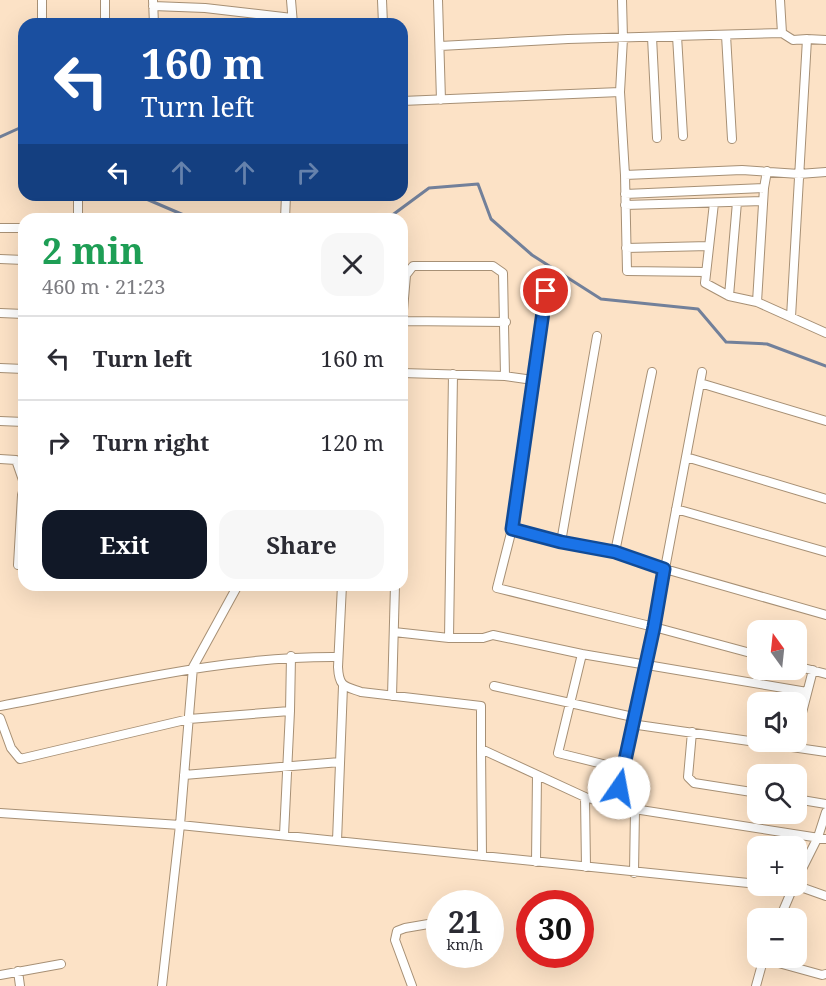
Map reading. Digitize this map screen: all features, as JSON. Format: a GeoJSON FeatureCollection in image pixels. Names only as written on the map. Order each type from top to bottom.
{"type":"FeatureCollection","features":[{"type":"Feature","properties":{"kind":"street"},"geometry":{"type":"LineString","coordinates":[[42,0],[42,18]]}},
{"type":"Feature","properties":{"kind":"street"},"geometry":{"type":"LineString","coordinates":[[105,0],[105,18]]}},
{"type":"Feature","properties":{"kind":"street"},"geometry":{"type":"LineString","coordinates":[[291,0],[293,18]]}},
{"type":"Feature","properties":{"kind":"street"},"geometry":{"type":"LineString","coordinates":[[382,0],[383,18]]}},
{"type":"Feature","properties":{"kind":"street"},"geometry":{"type":"LineString","coordinates":[[438,0],[441,100]]}},
{"type":"Feature","properties":{"kind":"street"},"geometry":{"type":"LineString","coordinates":[[622,0],[623,38],[620,92],[627,271],[706,272]]}},
{"type":"Feature","properties":{"kind":"street"},"geometry":{"type":"LineString","coordinates":[[780,0],[782,33]]}},
{"type":"Feature","properties":{"kind":"street"},"geometry":{"type":"LineString","coordinates":[[154,18],[153,3],[273,18]]}},
{"type":"Feature","properties":{"kind":"street"},"geometry":{"type":"LineString","coordinates":[[440,46],[568,39],[782,33],[793,40],[826,40]]}},
{"type":"Feature","properties":{"kind":"street"},"geometry":{"type":"LineString","coordinates":[[726,35],[732,140]]}},
{"type":"Feature","properties":{"kind":"street"},"geometry":{"type":"LineString","coordinates":[[677,36],[683,136]]}},
{"type":"Feature","properties":{"kind":"street"},"geometry":{"type":"LineString","coordinates":[[652,37],[657,138]]}},
{"type":"Feature","properties":{"kind":"street"},"geometry":{"type":"LineString","coordinates":[[791,317],[807,39]]}},
{"type":"Feature","properties":{"kind":"street"},"geometry":{"type":"LineString","coordinates":[[408,101],[620,92]]}},
{"type":"Feature","properties":{"kind":"street"},"geometry":{"type":"LineString","coordinates":[[625,175],[742,170],[799,174],[826,172]]}},
{"type":"Feature","properties":{"kind":"street"},"geometry":{"type":"LineString","coordinates":[[757,302],[767,171]]}},
{"type":"Feature","properties":{"kind":"street"},"geometry":{"type":"LineString","coordinates":[[625,194],[764,188]]}},
{"type":"Feature","properties":{"kind":"street"},"geometry":{"type":"LineString","coordinates":[[625,205],[763,201]]}},
{"type":"Feature","properties":{"kind":"street"},"geometry":{"type":"LineString","coordinates":[[729,296],[737,202]]}},
{"type":"Feature","properties":{"kind":"street"},"geometry":{"type":"LineString","coordinates":[[714,203],[705,283],[729,296],[757,302],[826,333]]}},
{"type":"Feature","properties":{"kind":"street"},"geometry":{"type":"LineString","coordinates":[[0,228],[18,228]]}},
{"type":"Feature","properties":{"kind":"street"},"geometry":{"type":"LineString","coordinates":[[626,248],[709,246]]}},
{"type":"Feature","properties":{"kind":"street"},"geometry":{"type":"LineString","coordinates":[[0,259],[18,260]]}},
{"type":"Feature","properties":{"kind":"street"},"geometry":{"type":"LineString","coordinates":[[408,272],[413,266],[493,266],[503,273],[506,321],[505,376]]}},
{"type":"Feature","properties":{"kind":"street"},"geometry":{"type":"LineString","coordinates":[[546,291],[512,529],[497,588],[747,652]]}},
{"type":"Feature","properties":{"kind":"street"},"geometry":{"type":"LineString","coordinates":[[0,313],[18,314]]}},
{"type":"Feature","properties":{"kind":"street"},"geometry":{"type":"LineString","coordinates":[[408,321],[506,321]]}},
{"type":"Feature","properties":{"kind":"street"},"geometry":{"type":"LineString","coordinates":[[561,542],[597,336]]}},
{"type":"Feature","properties":{"kind":"street"},"geometry":{"type":"LineString","coordinates":[[0,368],[18,369]]}},
{"type":"Feature","properties":{"kind":"street"},"geometry":{"type":"LineString","coordinates":[[615,552],[652,372]]}},
{"type":"Feature","properties":{"kind":"street"},"geometry":{"type":"LineString","coordinates":[[615,806],[654,627],[702,372]]}},
{"type":"Feature","properties":{"kind":"street"},"geometry":{"type":"LineString","coordinates":[[408,374],[505,376],[533,380]]}},
{"type":"Feature","properties":{"kind":"street"},"geometry":{"type":"LineString","coordinates":[[449,638],[453,374]]}},
{"type":"Feature","properties":{"kind":"street"},"geometry":{"type":"LineString","coordinates":[[700,383],[826,421]]}},
{"type":"Feature","properties":{"kind":"street"},"geometry":{"type":"LineString","coordinates":[[0,421],[18,422]]}},
{"type":"Feature","properties":{"kind":"street"},"geometry":{"type":"LineString","coordinates":[[686,457],[826,499]]}},
{"type":"Feature","properties":{"kind":"street"},"geometry":{"type":"LineString","coordinates":[[0,459],[16,460],[18,466]]}},
{"type":"Feature","properties":{"kind":"street"},"geometry":{"type":"LineString","coordinates":[[676,509],[826,552]]}},
{"type":"Feature","properties":{"kind":"street"},"geometry":{"type":"LineString","coordinates":[[512,529],[561,542],[615,552],[664,569],[826,615]]}},
{"type":"Feature","properties":{"kind":"street"},"geometry":{"type":"LineString","coordinates":[[162,986],[180,825],[193,667],[235,591]]}},
{"type":"Feature","properties":{"kind":"street"},"geometry":{"type":"LineString","coordinates":[[337,841],[343,686],[339,680],[338,657],[342,591]]}},
{"type":"Feature","properties":{"kind":"street"},"geometry":{"type":"LineString","coordinates":[[392,696],[395,591]]}},
{"type":"Feature","properties":{"kind":"street"},"geometry":{"type":"LineString","coordinates":[[394,632],[449,638],[483,638],[493,635],[582,654],[807,692],[813,670]]}},
{"type":"Feature","properties":{"kind":"street"},"geometry":{"type":"LineString","coordinates":[[582,654],[558,753],[622,769]]}},
{"type":"Feature","properties":{"kind":"street"},"geometry":{"type":"LineString","coordinates":[[284,835],[291,656]]}},
{"type":"Feature","properties":{"kind":"street"},"geometry":{"type":"LineString","coordinates":[[0,706],[193,667],[291,656],[338,657]]}},
{"type":"Feature","properties":{"kind":"street"},"geometry":{"type":"LineString","coordinates":[[807,669],[826,674]]}},
{"type":"Feature","properties":{"kind":"street"},"geometry":{"type":"LineString","coordinates":[[343,686],[361,692],[482,706],[482,856]]}},
{"type":"Feature","properties":{"kind":"street"},"geometry":{"type":"LineString","coordinates":[[494,686],[632,721],[692,732],[747,738]]}},
{"type":"Feature","properties":{"kind":"street"},"geometry":{"type":"LineString","coordinates":[[0,718],[11,748],[20,759],[189,719],[290,711]]}},
{"type":"Feature","properties":{"kind":"street"},"geometry":{"type":"LineString","coordinates":[[692,732],[688,777],[694,783],[747,791]]}},
{"type":"Feature","properties":{"kind":"street"},"geometry":{"type":"LineString","coordinates":[[807,747],[826,752]]}},
{"type":"Feature","properties":{"kind":"street"},"geometry":{"type":"LineString","coordinates":[[481,749],[585,797],[615,806],[822,838]]}},
{"type":"Feature","properties":{"kind":"street"},"geometry":{"type":"LineString","coordinates":[[184,775],[340,762]]}},
{"type":"Feature","properties":{"kind":"street"},"geometry":{"type":"LineString","coordinates":[[536,862],[537,775]]}},
{"type":"Feature","properties":{"kind":"street"},"geometry":{"type":"LineString","coordinates":[[585,797],[586,867]]}},
{"type":"Feature","properties":{"kind":"street"},"geometry":{"type":"LineString","coordinates":[[807,801],[826,804]]}},
{"type":"Feature","properties":{"kind":"street"},"geometry":{"type":"LineString","coordinates":[[634,873],[635,809]]}},
{"type":"Feature","properties":{"kind":"street"},"geometry":{"type":"LineString","coordinates":[[807,864],[822,838],[826,812]]}},
{"type":"Feature","properties":{"kind":"street"},"geometry":{"type":"LineString","coordinates":[[0,813],[180,825],[747,883]]}},
{"type":"Feature","properties":{"kind":"street"},"geometry":{"type":"LineString","coordinates":[[807,889],[826,896]]}},
{"type":"Feature","properties":{"kind":"street"},"geometry":{"type":"LineString","coordinates":[[412,986],[395,940],[397,931],[426,924]]}},
{"type":"Feature","properties":{"kind":"street"},"geometry":{"type":"LineString","coordinates":[[0,975],[60,963]]}},
{"type":"Feature","properties":{"kind":"street"},"geometry":{"type":"LineString","coordinates":[[756,986],[761,968]]}},
{"type":"Feature","properties":{"kind":"street"},"geometry":{"type":"LineString","coordinates":[[798,968],[822,975],[826,974]]}},
{"type":"Feature","properties":{"kind":"street"},"geometry":{"type":"LineString","coordinates":[[18,971],[20,986]]}},
{"type":"Feature","properties":{"kind":"waterway"},"geometry":{"type":"LineString","coordinates":[[0,137],[18,129]]}},
{"type":"Feature","properties":{"kind":"waterway"},"geometry":{"type":"LineString","coordinates":[[395,213],[429,188],[478,184],[491,219],[532,255],[601,299],[698,309],[726,342],[767,344],[826,366]]}},
{"type":"Feature","properties":{"kind":"waterway"},"geometry":{"type":"LineString","coordinates":[[151,201],[179,213]]}},
{"type":"Feature","properties":{"kind":"route"},"geometry":{"type":"LineString","coordinates":[[546,291],[512,529],[561,542],[615,552],[664,569],[654,627],[631,724],[619,788]]}}]}
